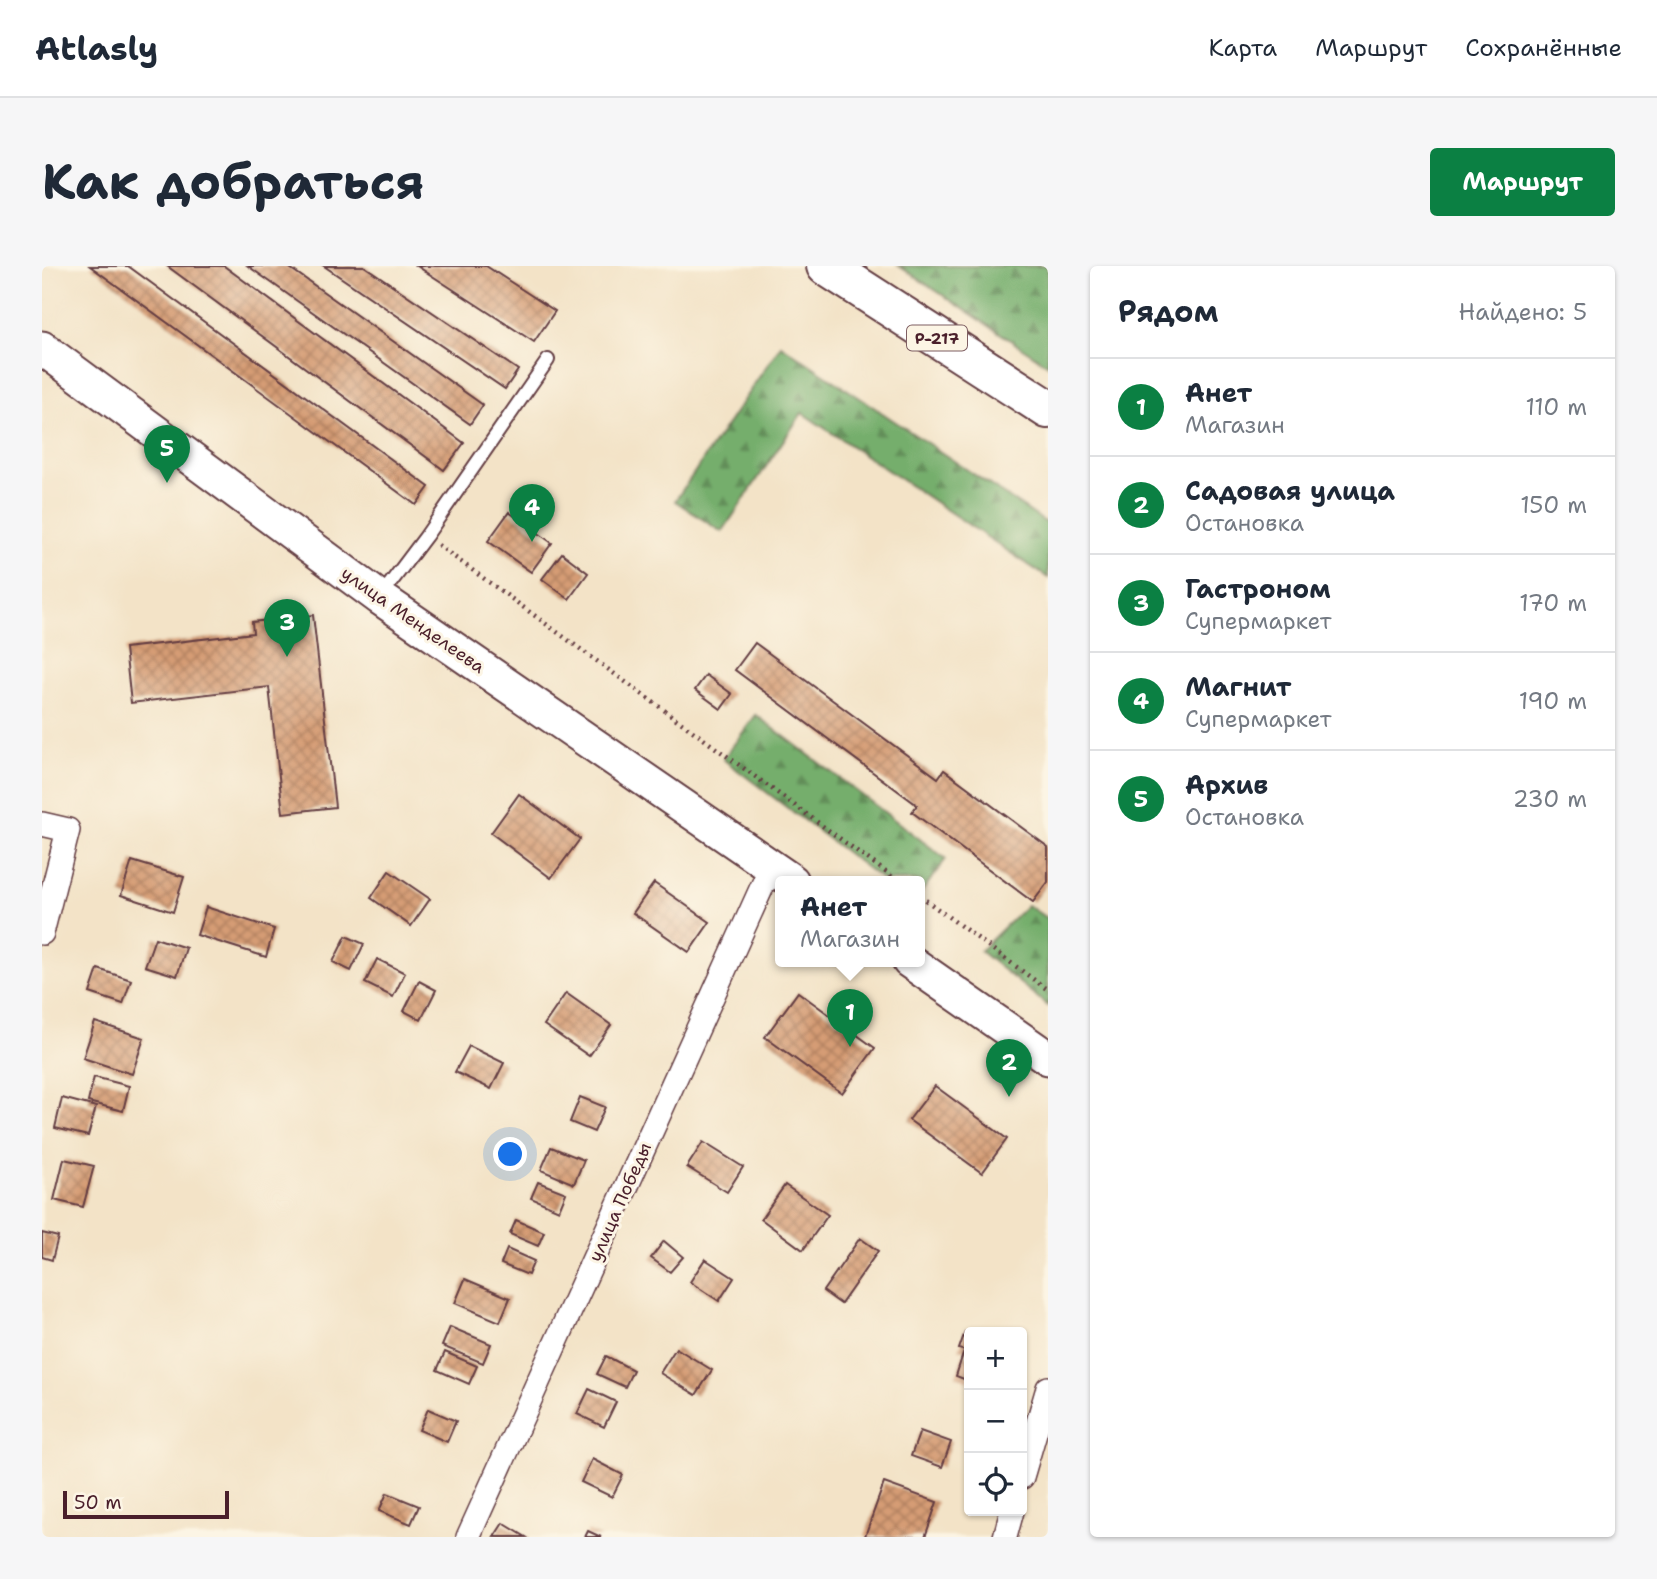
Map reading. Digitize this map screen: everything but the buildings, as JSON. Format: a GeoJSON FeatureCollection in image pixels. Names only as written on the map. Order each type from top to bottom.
{"type":"FeatureCollection","features":[{"type":"Feature","properties":{"kind":"highway","name":"Р-217"},"geometry":{"type":"LineString","coordinates":[[826,266],[1048,409]]}},
{"type":"Feature","properties":{"kind":"main road","name":"улица Менделеева"},"geometry":{"type":"LineString","coordinates":[[42,348],[380,598],[782,874]]}},
{"type":"Feature","properties":{"kind":"main road"},"geometry":{"type":"LineString","coordinates":[[918,967],[1048,1058]]}},
{"type":"Feature","properties":{"kind":"street"},"geometry":{"type":"LineString","coordinates":[[42,824],[68,830],[42,933]]}},
{"type":"Feature","properties":{"kind":"street","name":"улица Победы"},"geometry":{"type":"LineString","coordinates":[[468,1537],[775,889]]}},
{"type":"Feature","properties":{"kind":"street"},"geometry":{"type":"LineString","coordinates":[[1027,1460],[1048,1388]]}},
{"type":"Feature","properties":{"kind":"street"},"geometry":{"type":"LineString","coordinates":[[1004,1537],[1010,1516]]}},
{"type":"Feature","properties":{"kind":"lane"},"geometry":{"type":"LineString","coordinates":[[380,598],[548,360]]}},
{"type":"Feature","properties":{"kind":"path"},"geometry":{"type":"LineString","coordinates":[[426,536],[891,876]]}},
{"type":"Feature","properties":{"kind":"path"},"geometry":{"type":"LineString","coordinates":[[925,901],[1048,990]]}},
{"type":"Feature","properties":{"kind":"green space"},"geometry":{"type":"Polygon","coordinates":[[[899,266],[1048,266],[1048,365],[899,266]]]}},
{"type":"Feature","properties":{"kind":"green space"},"geometry":{"type":"Polygon","coordinates":[[[781,345],[1048,524],[1048,578],[802,413],[722,532],[675,501],[781,345]]]}},
{"type":"Feature","properties":{"kind":"green space"},"geometry":{"type":"Polygon","coordinates":[[[756,715],[946,859],[925,887],[925,876],[877,876],[723,759],[756,715]]]}},
{"type":"Feature","properties":{"kind":"green space"},"geometry":{"type":"Polygon","coordinates":[[[1027,905],[1048,919],[1048,1006],[980,951],[1027,905]]]}},
{"type":"Feature","properties":{"kind":"place","name":"Архив"},"geometry":{"type":"Point","coordinates":[167,483]}},
{"type":"Feature","properties":{"kind":"place","name":"Магнит"},"geometry":{"type":"Point","coordinates":[532,542]}},
{"type":"Feature","properties":{"kind":"place","name":"Гастроном"},"geometry":{"type":"Point","coordinates":[287,657]}},
{"type":"Feature","properties":{"kind":"place","name":"Анет"},"geometry":{"type":"Point","coordinates":[850,1047]}},
{"type":"Feature","properties":{"kind":"place","name":"Садовая улица"},"geometry":{"type":"Point","coordinates":[1009,1097]}}]}
